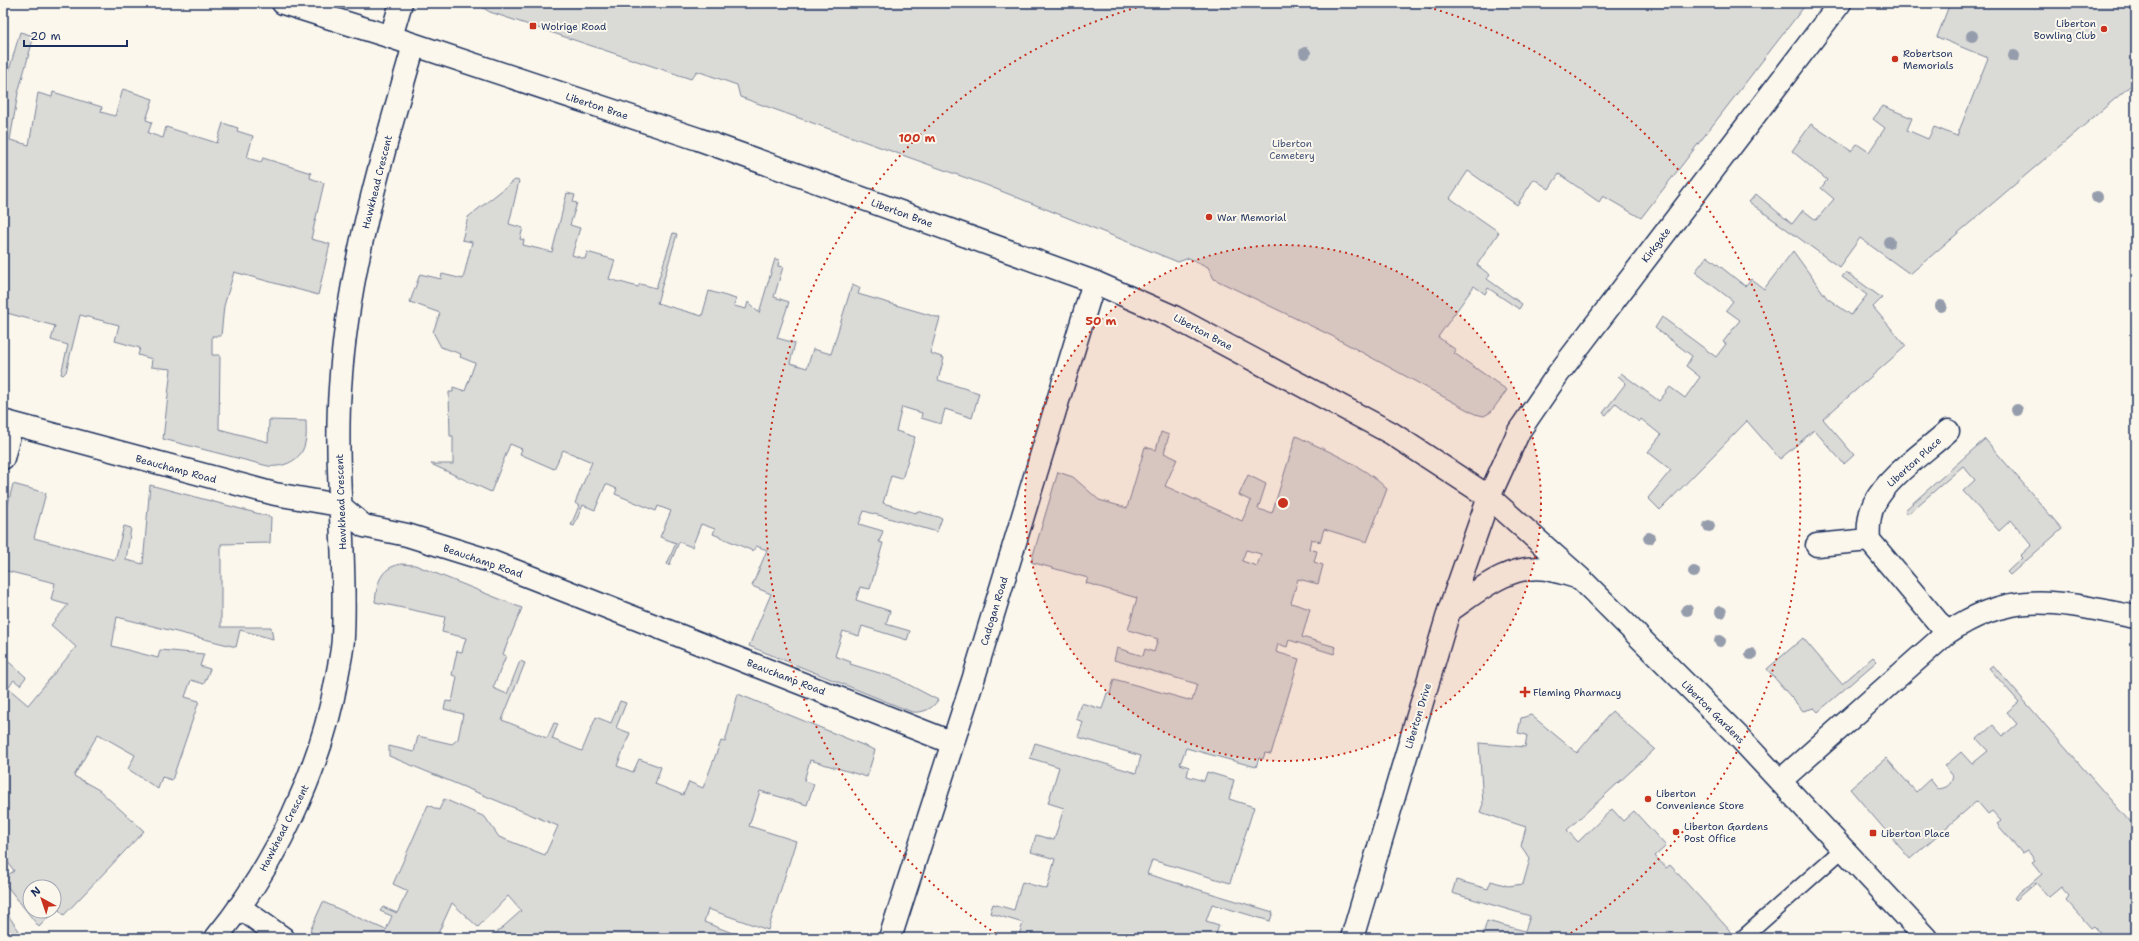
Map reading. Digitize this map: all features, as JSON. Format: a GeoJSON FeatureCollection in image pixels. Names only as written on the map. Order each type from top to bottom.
{"type":"FeatureCollection","features":[{"type":"Feature","properties":{"kind":"street","name":"Liberton Brae"},"geometry":{"type":"LineString","coordinates":[[283,3],[391,37],[698,139],[1094,282],[1174,317],[1391,433],[1489,496]]}},
{"type":"Feature","properties":{"kind":"street"},"geometry":{"type":"LineString","coordinates":[[391,37],[401,3]]}},
{"type":"Feature","properties":{"kind":"street","name":"Kirkgate"},"geometry":{"type":"LineString","coordinates":[[1489,496],[1519,430],[1538,401],[1840,3]]}},
{"type":"Feature","properties":{"kind":"street","name":"Hawkhead Crescent"},"geometry":{"type":"LineString","coordinates":[[216,938],[239,907],[284,832],[314,766],[325,730],[334,692],[343,638],[344,578],[339,505],[340,390],[348,317],[356,271],[380,172],[414,45]]}},
{"type":"Feature","properties":{"kind":"street","name":"Cadogan Road"},"geometry":{"type":"LineString","coordinates":[[890,938],[953,743],[1094,282]]}},
{"type":"Feature","properties":{"kind":"street"},"geometry":{"type":"LineString","coordinates":[[3,458],[7,423]]}},
{"type":"Feature","properties":{"kind":"street","name":"Beauchamp Road"},"geometry":{"type":"LineString","coordinates":[[7,423],[275,494],[339,505],[364,526],[407,535],[487,560],[953,743]]}},
{"type":"Feature","properties":{"kind":"street","name":"Liberton Place"},"geometry":{"type":"LineString","coordinates":[[1869,540],[1870,518],[1874,504],[1888,484],[1948,431]]}},
{"type":"Feature","properties":{"kind":"street","name":"Liberton Gardens"},"geometry":{"type":"LineString","coordinates":[[1489,496],[1580,578],[1780,781],[1926,938]]}},
{"type":"Feature","properties":{"kind":"street","name":"Liberton Drive"},"geometry":{"type":"LineString","coordinates":[[1352,938],[1449,611],[1489,496]]}},
{"type":"Feature","properties":{"kind":"street"},"geometry":{"type":"LineString","coordinates":[[1817,545],[1869,540],[1947,633]]}},
{"type":"Feature","properties":{"kind":"street"},"geometry":{"type":"LineString","coordinates":[[1449,611],[1482,588],[1511,571],[1545,568],[1580,578]]}},
{"type":"Feature","properties":{"kind":"street"},"geometry":{"type":"LineString","coordinates":[[1780,781],[1947,633],[1976,616],[1994,608],[2024,602],[2040,601],[2136,616]]}},
{"type":"Feature","properties":{"kind":"street"},"geometry":{"type":"LineString","coordinates":[[239,907],[284,938]]}},
{"type":"Feature","properties":{"kind":"lane"},"geometry":{"type":"LineString","coordinates":[[1743,938],[1843,849]]}},
{"type":"Feature","properties":{"kind":"green space","name":"Liberton Cemetery"},"geometry":{"type":"Polygon","coordinates":[[[475,3],[1807,3],[1641,218],[1603,196],[1599,202],[1559,174],[1549,189],[1534,179],[1517,205],[1468,171],[1450,198],[1499,232],[1477,265],[1490,275],[1487,279],[1522,304],[1519,309],[1488,288],[1485,294],[1474,286],[1438,337],[1456,350],[1454,353],[1507,390],[1491,412],[1484,416],[1475,414],[1332,336],[1214,279],[1208,267],[1189,258],[1178,262],[986,185],[740,97],[737,85],[697,71],[691,79],[490,12],[475,3]]]}},
{"type":"Feature","properties":{"kind":"green space"},"geometry":{"type":"Polygon","coordinates":[[[1950,3],[2136,3],[2136,81],[1910,274],[1860,238],[1839,267],[1749,202],[1756,194],[1792,224],[1803,210],[1816,220],[1834,199],[1821,188],[1827,180],[1792,151],[1811,124],[1851,151],[1857,144],[1869,152],[1885,128],[1873,119],[1883,106],[1912,118],[1907,130],[1928,139],[1934,127],[1957,136],[1988,58],[1937,37],[1950,3]]]}},
{"type":"Feature","properties":{"kind":"green space"},"geometry":{"type":"Polygon","coordinates":[[[20,32],[34,36],[18,93],[10,140],[29,145],[38,93],[52,97],[53,92],[102,107],[101,112],[115,116],[123,89],[153,99],[146,120],[152,122],[148,133],[163,138],[166,127],[217,143],[223,123],[238,128],[237,131],[253,136],[247,158],[261,162],[263,158],[311,173],[310,178],[324,183],[311,239],[330,244],[318,295],[234,272],[224,306],[221,336],[212,336],[212,355],[220,355],[219,429],[268,442],[269,420],[306,421],[306,438],[303,449],[291,462],[280,466],[268,466],[163,439],[171,369],[151,367],[152,359],[138,355],[140,348],[115,341],[119,325],[80,315],[66,372],[63,375],[61,374],[68,345],[51,340],[55,326],[3,312],[3,91],[20,32]]]}},
{"type":"Feature","properties":{"kind":"green space"},"geometry":{"type":"Polygon","coordinates":[[[515,180],[519,181],[509,224],[523,228],[520,239],[524,240],[523,245],[552,252],[567,193],[575,195],[573,202],[577,203],[570,225],[580,228],[572,255],[585,259],[587,252],[615,260],[609,279],[638,287],[640,284],[656,288],[673,233],[677,234],[657,303],[702,316],[709,291],[736,299],[734,306],[746,309],[748,302],[759,313],[775,259],[779,260],[778,266],[783,267],[774,297],[789,302],[777,338],[795,343],[790,363],[807,368],[813,349],[831,354],[852,285],[860,288],[858,294],[940,318],[930,353],[944,358],[938,380],[979,393],[972,418],[945,409],[941,424],[921,418],[922,413],[902,407],[896,431],[915,437],[902,479],[891,476],[883,503],[916,513],[917,511],[942,518],[937,532],[864,511],[859,524],[883,531],[879,542],[883,543],[870,589],[860,587],[856,600],[890,611],[886,624],[910,631],[907,640],[862,626],[859,636],[843,631],[835,656],[851,662],[850,664],[896,678],[938,700],[933,706],[924,711],[912,712],[749,646],[771,594],[752,586],[767,550],[756,546],[753,551],[713,534],[715,529],[701,524],[692,547],[679,542],[669,566],[667,564],[676,543],[660,537],[671,511],[658,506],[656,511],[615,494],[617,489],[606,484],[595,510],[583,505],[574,526],[571,525],[579,506],[575,503],[592,462],[563,450],[554,469],[520,454],[522,449],[510,444],[491,492],[431,464],[453,464],[453,436],[450,436],[449,392],[453,392],[453,387],[465,391],[475,363],[460,357],[461,354],[441,347],[433,332],[440,313],[410,302],[420,274],[441,279],[442,274],[463,279],[472,242],[462,240],[468,217],[515,180]]]}},
{"type":"Feature","properties":{"kind":"green space"},"geometry":{"type":"Polygon","coordinates":[[[1793,251],[1827,298],[1851,315],[1867,295],[1842,277],[1846,272],[1882,298],[1873,307],[1906,346],[1823,419],[1854,455],[1844,464],[1814,430],[1780,459],[1747,421],[1660,510],[1648,498],[1671,470],[1648,452],[1661,435],[1641,419],[1639,422],[1616,403],[1606,415],[1603,413],[1626,383],[1618,376],[1621,373],[1659,401],[1670,387],[1685,398],[1700,377],[1686,366],[1692,356],[1655,328],[1662,317],[1716,357],[1726,344],[1723,342],[1740,320],[1726,310],[1733,301],[1695,272],[1707,256],[1745,286],[1751,279],[1764,289],[1793,251]]]}},
{"type":"Feature","properties":{"kind":"green space"},"geometry":{"type":"Polygon","coordinates":[[[1161,432],[1169,435],[1164,453],[1177,459],[1165,486],[1242,521],[1251,501],[1239,495],[1248,475],[1266,484],[1258,509],[1272,513],[1296,436],[1355,465],[1367,472],[1387,489],[1367,542],[1324,529],[1320,542],[1311,539],[1309,549],[1317,551],[1314,562],[1323,565],[1318,584],[1298,579],[1291,603],[1310,609],[1302,637],[1336,647],[1334,654],[1289,640],[1287,647],[1278,644],[1276,652],[1299,659],[1271,754],[1265,753],[1263,759],[1259,758],[1256,767],[1186,748],[1180,764],[1189,767],[1187,776],[1204,781],[1207,772],[1234,780],[1229,799],[1254,807],[1230,883],[1152,860],[1147,874],[1273,912],[1270,921],[1212,904],[1206,921],[1219,925],[1215,938],[1018,938],[1023,923],[990,913],[993,904],[1014,910],[1022,882],[1047,889],[1055,859],[1031,852],[1036,835],[1054,840],[1064,808],[1048,803],[1059,767],[1030,758],[1035,743],[1136,773],[1141,756],[1078,737],[1083,722],[1076,719],[1081,703],[1102,709],[1107,693],[1110,694],[1114,679],[1192,701],[1197,684],[1114,660],[1117,648],[1143,656],[1145,649],[1154,652],[1158,639],[1128,630],[1137,598],[1086,583],[1088,578],[1031,562],[1058,472],[1073,477],[1099,500],[1127,508],[1145,447],[1156,450],[1161,432]],[[1246,550],[1242,561],[1257,566],[1261,554],[1246,550]]]}},
{"type":"Feature","properties":{"kind":"green space"},"geometry":{"type":"Polygon","coordinates":[[[1985,439],[2062,529],[2010,575],[2007,572],[2022,558],[2020,556],[2032,545],[2011,520],[1999,531],[1963,491],[1975,480],[1963,466],[1908,514],[1905,510],[1985,439]]]}},
{"type":"Feature","properties":{"kind":"green space"},"geometry":{"type":"Polygon","coordinates":[[[13,484],[46,493],[34,538],[115,560],[124,526],[131,528],[126,560],[143,564],[150,485],[271,517],[270,543],[221,544],[221,627],[271,627],[273,639],[240,630],[236,647],[117,617],[112,646],[158,658],[160,650],[204,654],[200,666],[210,669],[204,684],[191,680],[185,697],[199,701],[172,780],[162,777],[158,789],[128,769],[135,755],[98,734],[74,776],[99,790],[144,831],[64,915],[62,913],[62,879],[22,879],[22,905],[3,881],[3,878],[14,871],[3,855],[3,657],[26,677],[20,685],[14,680],[8,688],[28,705],[76,647],[51,625],[68,605],[51,600],[55,583],[3,570],[3,524],[13,484]]]}},
{"type":"Feature","properties":{"kind":"green space"},"geometry":{"type":"Polygon","coordinates":[[[401,564],[415,565],[522,608],[503,654],[506,656],[493,688],[507,694],[520,661],[525,663],[502,720],[547,738],[554,723],[558,724],[552,739],[582,751],[596,717],[611,723],[620,701],[626,703],[616,728],[630,733],[617,766],[633,772],[639,759],[661,767],[655,784],[683,795],[689,782],[703,788],[721,741],[725,742],[738,694],[875,750],[867,777],[810,760],[804,781],[814,784],[807,805],[760,791],[749,826],[796,841],[768,930],[708,909],[704,922],[745,938],[507,938],[505,936],[502,938],[496,938],[494,935],[521,911],[508,896],[478,927],[452,903],[436,938],[320,938],[310,931],[323,902],[386,930],[392,916],[380,911],[383,907],[397,913],[408,891],[393,884],[428,805],[439,810],[444,799],[485,817],[499,837],[545,855],[558,826],[389,756],[389,746],[414,752],[418,736],[452,744],[458,739],[463,714],[444,709],[446,701],[452,702],[457,677],[452,675],[457,651],[462,652],[466,638],[442,632],[445,617],[375,602],[381,577],[388,569],[401,564]]]}},
{"type":"Feature","properties":{"kind":"green space"},"geometry":{"type":"Polygon","coordinates":[[[1803,638],[1842,684],[1873,657],[1877,661],[1818,712],[1814,708],[1803,711],[1767,669],[1803,638]]]}},
{"type":"Feature","properties":{"kind":"green space"},"geometry":{"type":"Polygon","coordinates":[[[1993,665],[2136,829],[2136,938],[2101,938],[2103,936],[2094,926],[2091,928],[2066,900],[2069,896],[2061,887],[2049,897],[2036,883],[2016,900],[2014,898],[2042,874],[2032,862],[2035,860],[2027,850],[2022,853],[1997,824],[2001,821],[1992,811],[1988,814],[1977,801],[1910,859],[1850,789],[1886,758],[1916,792],[1930,779],[1938,789],[1948,786],[1953,776],[1945,766],[1961,752],[1972,764],[1988,751],[1977,739],[1993,725],[2003,736],[2017,724],[2007,712],[2019,702],[1989,668],[1993,665]]]}},
{"type":"Feature","properties":{"kind":"green space"},"geometry":{"type":"Polygon","coordinates":[[[1612,711],[1655,749],[1567,830],[1578,842],[1612,809],[1623,821],[1634,811],[1666,846],[1655,856],[1666,868],[1670,865],[1733,934],[1728,938],[1482,938],[1487,921],[1525,931],[1530,916],[1452,893],[1456,880],[1488,889],[1491,881],[1508,886],[1523,884],[1530,859],[1521,846],[1526,827],[1480,812],[1483,804],[1479,743],[1525,747],[1527,735],[1518,733],[1521,718],[1531,715],[1577,753],[1612,711]]]}},
{"type":"Feature","properties":{"kind":"green space"},"geometry":{"type":"Polygon","coordinates":[[[3,908],[24,938],[3,938],[3,908]]]}},
{"type":"Feature","properties":{"kind":"green space"},"geometry":{"type":"Polygon","coordinates":[[[33,919],[47,919],[39,927],[33,919]]]}},
{"type":"Feature","properties":{"kind":"place","name":"Wolrige Road"},"geometry":{"type":"Point","coordinates":[533,26]}},
{"type":"Feature","properties":{"kind":"place","name":"Liberton Bowling Club"},"geometry":{"type":"Point","coordinates":[2104,29]}},
{"type":"Feature","properties":{"kind":"place","name":"Robertson Memorials"},"geometry":{"type":"Point","coordinates":[1895,59]}},
{"type":"Feature","properties":{"kind":"place","name":"War Memorial"},"geometry":{"type":"Point","coordinates":[1209,217]}},
{"type":"Feature","properties":{"kind":"place","name":"Fleming Pharmacy"},"geometry":{"type":"Point","coordinates":[1525,692]}},
{"type":"Feature","properties":{"kind":"place","name":"Liberton Convenience Store"},"geometry":{"type":"Point","coordinates":[1648,799]}},
{"type":"Feature","properties":{"kind":"place","name":"Liberton Gardens Post Office"},"geometry":{"type":"Point","coordinates":[1676,832]}},
{"type":"Feature","properties":{"kind":"place","name":"Liberton Place"},"geometry":{"type":"Point","coordinates":[1873,833]}}]}
